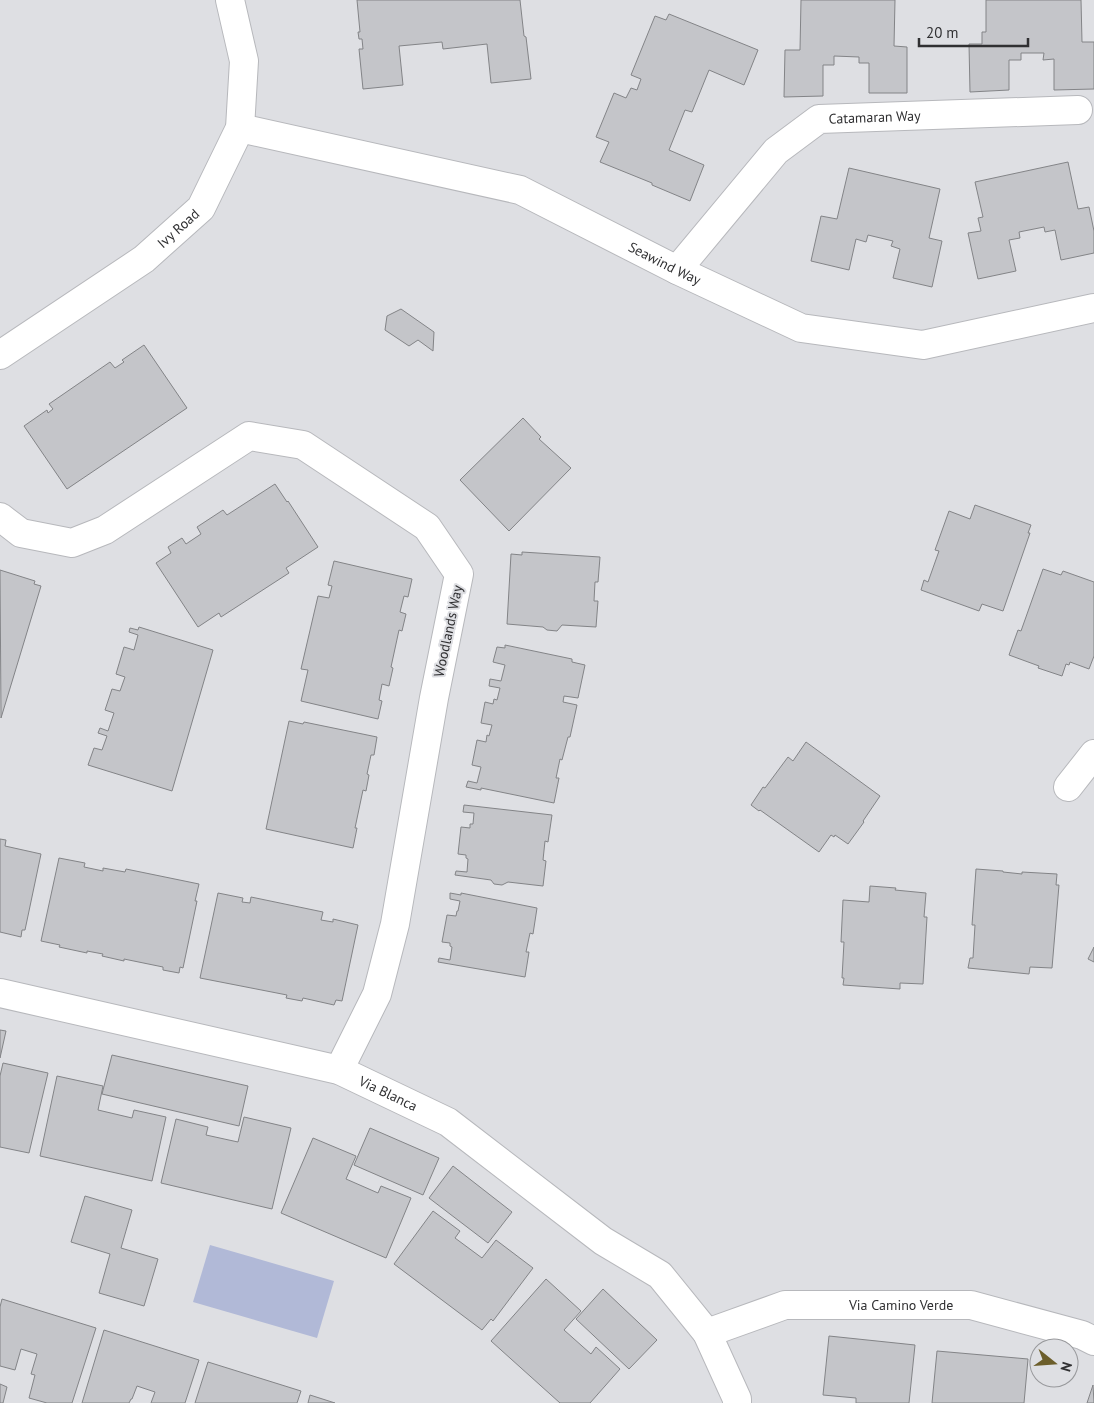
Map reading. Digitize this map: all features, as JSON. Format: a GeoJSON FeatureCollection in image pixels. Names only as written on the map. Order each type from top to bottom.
{"type":"FeatureCollection","features":[{"type":"Feature","properties":{"kind":"street","name":"Ivy Road"},"geometry":{"type":"LineString","coordinates":[[0,355],[144,259],[201,208],[240,128],[244,60],[230,0]]}},
{"type":"Feature","properties":{"kind":"street","name":"Catamaran Way"},"geometry":{"type":"LineString","coordinates":[[677,270],[776,151],[819,119],[1078,110]]}},
{"type":"Feature","properties":{"kind":"street","name":"Seawind Way"},"geometry":{"type":"LineString","coordinates":[[240,128],[520,190],[677,270],[801,328],[923,345],[1094,308]]}},
{"type":"Feature","properties":{"kind":"street","name":"Woodlands Way"},"geometry":{"type":"LineString","coordinates":[[0,517],[21,533],[72,543],[105,530],[248,436],[303,445],[311,450],[427,527],[459,574],[434,698],[396,924],[377,994],[339,1070]]}},
{"type":"Feature","properties":{"kind":"street"},"geometry":{"type":"LineString","coordinates":[[1068,787],[1094,754]]}},
{"type":"Feature","properties":{"kind":"street","name":"Via Blanca"},"geometry":{"type":"LineString","coordinates":[[0,992],[339,1070],[448,1122],[603,1241],[660,1275],[707,1333],[737,1399],[737,1403]]}},
{"type":"Feature","properties":{"kind":"street","name":"Via Camino Verde"},"geometry":{"type":"LineString","coordinates":[[707,1333],[785,1305],[971,1305],[1082,1335],[1094,1341]]}},
{"type":"Feature","properties":{"kind":"shaded area"},"geometry":{"type":"Polygon","coordinates":[[[210,1245],[334,1281],[317,1338],[193,1302],[210,1245]]]}},
{"type":"Feature","properties":{"kind":"building"},"geometry":{"type":"Polygon","coordinates":[[[357,0],[520,0],[531,79],[491,83],[487,44],[443,49],[442,42],[399,46],[403,85],[363,89],[359,49],[363,49],[362,39],[359,39],[358,32],[360,32],[357,0]]]}},
{"type":"Feature","properties":{"kind":"building"},"geometry":{"type":"Polygon","coordinates":[[[801,0],[895,0],[894,46],[907,47],[907,93],[869,93],[869,63],[859,63],[859,57],[834,56],[834,65],[823,65],[823,96],[784,97],[785,50],[800,50],[801,0]]]}},
{"type":"Feature","properties":{"kind":"building"},"geometry":{"type":"Polygon","coordinates":[[[986,0],[1081,0],[1082,42],[1094,42],[1094,89],[1054,90],[1054,59],[1043,60],[1044,53],[1021,53],[1021,60],[1009,60],[1009,90],[970,92],[969,44],[982,44],[982,32],[986,32],[986,0]]]}},
{"type":"Feature","properties":{"kind":"building"},"geometry":{"type":"Polygon","coordinates":[[[669,14],[758,50],[744,85],[709,70],[692,112],[685,110],[669,150],[704,165],[690,201],[600,162],[609,142],[596,137],[614,93],[626,98],[631,88],[637,90],[641,79],[631,75],[655,16],[666,20],[669,14]]]}},
{"type":"Feature","properties":{"kind":"building"},"geometry":{"type":"Polygon","coordinates":[[[1068,162],[1078,209],[1089,207],[1094,231],[1094,253],[1061,260],[1055,230],[1045,232],[1044,227],[1019,232],[1020,238],[1009,240],[1016,271],[978,279],[968,233],[981,231],[978,218],[983,217],[975,182],[1068,162]]]}},
{"type":"Feature","properties":{"kind":"building"},"geometry":{"type":"Polygon","coordinates":[[[849,168],[940,189],[929,238],[942,241],[932,287],[893,278],[900,249],[891,246],[893,241],[868,235],[866,242],[856,239],[849,270],[811,261],[821,216],[837,219],[849,168]]]}},
{"type":"Feature","properties":{"kind":"building"},"geometry":{"type":"Polygon","coordinates":[[[401,309],[434,332],[433,351],[418,340],[409,346],[385,330],[387,316],[401,309]]]}},
{"type":"Feature","properties":{"kind":"building"},"geometry":{"type":"Polygon","coordinates":[[[144,345],[187,408],[67,489],[24,426],[47,410],[48,413],[53,409],[49,404],[110,362],[115,368],[124,362],[122,360],[144,345]]]}},
{"type":"Feature","properties":{"kind":"building"},"geometry":{"type":"Polygon","coordinates":[[[523,418],[541,437],[539,439],[571,468],[509,531],[460,480],[523,418]]]}},
{"type":"Feature","properties":{"kind":"building"},"geometry":{"type":"Polygon","coordinates":[[[275,484],[318,547],[286,568],[289,573],[221,617],[219,613],[198,627],[156,563],[171,553],[168,547],[182,538],[186,544],[201,534],[197,527],[223,510],[227,515],[275,484]]]}},
{"type":"Feature","properties":{"kind":"building"},"geometry":{"type":"Polygon","coordinates":[[[975,505],[1031,525],[1028,533],[1030,533],[1003,611],[982,604],[979,611],[921,590],[924,580],[928,582],[939,551],[935,550],[949,511],[970,519],[975,505]]]}},
{"type":"Feature","properties":{"kind":"building"},"geometry":{"type":"Polygon","coordinates":[[[522,552],[600,557],[598,582],[595,582],[594,601],[598,601],[596,627],[562,625],[557,631],[547,630],[543,627],[507,624],[511,554],[522,555],[522,552]]]}},
{"type":"Feature","properties":{"kind":"building"},"geometry":{"type":"Polygon","coordinates":[[[334,561],[412,579],[408,597],[404,596],[400,612],[406,614],[402,631],[399,630],[389,686],[382,684],[379,700],[382,701],[378,719],[301,701],[308,670],[301,669],[318,596],[329,598],[332,586],[328,585],[334,561]]]}},
{"type":"Feature","properties":{"kind":"building"},"geometry":{"type":"Polygon","coordinates":[[[1043,569],[1061,575],[1063,571],[1094,582],[1094,656],[1089,669],[1070,662],[1069,665],[1066,664],[1062,676],[1009,655],[1018,630],[1021,631],[1043,569]]]}},
{"type":"Feature","properties":{"kind":"building"},"geometry":{"type":"Polygon","coordinates":[[[0,570],[35,581],[34,584],[41,586],[1,718],[0,570]]]}},
{"type":"Feature","properties":{"kind":"building"},"geometry":{"type":"Polygon","coordinates":[[[139,627],[213,650],[172,791],[88,765],[94,748],[102,750],[107,736],[98,733],[100,728],[108,731],[114,713],[105,710],[112,689],[120,691],[125,677],[116,674],[124,647],[134,650],[138,635],[129,632],[130,628],[138,630],[139,627]]]}},
{"type":"Feature","properties":{"kind":"building"},"geometry":{"type":"Polygon","coordinates":[[[505,645],[572,659],[572,662],[585,665],[578,698],[564,696],[563,702],[577,705],[570,737],[568,737],[562,760],[560,759],[556,778],[559,778],[554,803],[481,788],[481,790],[466,787],[468,781],[477,783],[481,767],[472,765],[477,740],[486,742],[487,735],[489,736],[492,725],[481,723],[485,702],[493,704],[494,699],[497,700],[500,688],[489,686],[490,679],[501,681],[505,665],[493,662],[497,647],[505,648],[505,645]]]}},
{"type":"Feature","properties":{"kind":"building"},"geometry":{"type":"Polygon","coordinates":[[[289,721],[303,724],[304,722],[377,737],[374,755],[371,755],[367,774],[369,775],[366,791],[363,790],[353,848],[266,829],[289,721]]]}},
{"type":"Feature","properties":{"kind":"building"},"geometry":{"type":"Polygon","coordinates":[[[806,742],[880,796],[848,844],[835,835],[834,837],[831,835],[819,852],[751,805],[788,757],[793,761],[806,742]]]}},
{"type":"Feature","properties":{"kind":"building"},"geometry":{"type":"Polygon","coordinates":[[[464,805],[552,815],[548,842],[545,841],[543,860],[546,861],[543,886],[508,882],[502,885],[494,884],[491,880],[455,875],[456,871],[467,872],[468,859],[466,855],[458,854],[461,827],[470,828],[470,824],[473,824],[474,813],[463,812],[464,805]]]}},
{"type":"Feature","properties":{"kind":"building"},"geometry":{"type":"Polygon","coordinates":[[[0,839],[6,840],[5,846],[41,854],[25,930],[22,930],[21,937],[0,932],[0,839]]]}},
{"type":"Feature","properties":{"kind":"building"},"geometry":{"type":"Polygon","coordinates":[[[59,858],[85,863],[84,867],[103,871],[103,868],[125,872],[126,869],[199,884],[183,968],[180,967],[179,973],[163,970],[163,967],[124,959],[124,961],[102,956],[103,954],[87,951],[87,953],[41,941],[59,858]]]}},
{"type":"Feature","properties":{"kind":"building"},"geometry":{"type":"Polygon","coordinates":[[[976,869],[1022,874],[1022,872],[1057,874],[1056,885],[1059,885],[1052,968],[1030,967],[1029,974],[968,968],[970,958],[973,958],[975,925],[972,925],[976,869]]]}},
{"type":"Feature","properties":{"kind":"building"},"geometry":{"type":"Polygon","coordinates":[[[870,886],[926,893],[924,917],[927,917],[923,984],[900,983],[900,989],[843,985],[844,942],[841,942],[843,900],[869,902],[870,886]]]}},
{"type":"Feature","properties":{"kind":"building"},"geometry":{"type":"Polygon","coordinates":[[[218,893],[243,898],[242,902],[250,903],[251,897],[323,912],[321,920],[333,922],[333,919],[358,925],[342,1001],[336,1000],[334,1005],[303,998],[302,1001],[286,998],[287,995],[200,978],[218,893]]]}},
{"type":"Feature","properties":{"kind":"building"},"geometry":{"type":"Polygon","coordinates":[[[450,893],[461,895],[461,893],[537,908],[533,934],[530,933],[526,952],[529,952],[525,977],[438,962],[439,958],[450,960],[452,947],[450,943],[442,942],[447,915],[456,916],[460,901],[450,899],[450,893]]]}},
{"type":"Feature","properties":{"kind":"building"},"geometry":{"type":"Polygon","coordinates":[[[1094,947],[1094,962],[1088,959],[1094,947]]]}},
{"type":"Feature","properties":{"kind":"building"},"geometry":{"type":"Polygon","coordinates":[[[0,1030],[6,1031],[0,1058],[0,1030]]]}},
{"type":"Feature","properties":{"kind":"building"},"geometry":{"type":"Polygon","coordinates":[[[112,1055],[248,1086],[239,1126],[102,1094],[112,1055]]]}},
{"type":"Feature","properties":{"kind":"building"},"geometry":{"type":"Polygon","coordinates":[[[3,1063],[48,1073],[29,1153],[0,1147],[0,1076],[3,1063]]]}},
{"type":"Feature","properties":{"kind":"building"},"geometry":{"type":"Polygon","coordinates":[[[57,1076],[103,1086],[98,1110],[132,1118],[134,1110],[166,1117],[152,1181],[40,1156],[57,1076]]]}},
{"type":"Feature","properties":{"kind":"building"},"geometry":{"type":"Polygon","coordinates":[[[244,1117],[291,1128],[272,1209],[161,1183],[176,1119],[208,1127],[206,1135],[238,1142],[244,1117]]]}},
{"type":"Feature","properties":{"kind":"building"},"geometry":{"type":"Polygon","coordinates":[[[370,1128],[439,1158],[423,1195],[354,1165],[370,1128]]]}},
{"type":"Feature","properties":{"kind":"building"},"geometry":{"type":"Polygon","coordinates":[[[313,1138],[356,1156],[346,1179],[378,1193],[381,1186],[411,1198],[386,1258],[281,1213],[313,1138]]]}},
{"type":"Feature","properties":{"kind":"building"},"geometry":{"type":"Polygon","coordinates":[[[453,1166],[512,1212],[488,1243],[429,1198],[453,1166]]]}},
{"type":"Feature","properties":{"kind":"building"},"geometry":{"type":"Polygon","coordinates":[[[85,1196],[132,1210],[121,1248],[158,1259],[144,1306],[99,1293],[110,1254],[71,1242],[85,1196]]]}},
{"type":"Feature","properties":{"kind":"building"},"geometry":{"type":"Polygon","coordinates":[[[433,1211],[460,1231],[455,1238],[482,1258],[496,1240],[533,1268],[493,1321],[491,1319],[482,1330],[394,1264],[433,1211]]]}},
{"type":"Feature","properties":{"kind":"building"},"geometry":{"type":"Polygon","coordinates":[[[546,1279],[581,1311],[564,1330],[591,1354],[596,1347],[620,1369],[590,1403],[560,1403],[491,1341],[546,1279]]]}},
{"type":"Feature","properties":{"kind":"building"},"geometry":{"type":"Polygon","coordinates":[[[603,1289],[657,1340],[629,1369],[576,1319],[603,1289]]]}},
{"type":"Feature","properties":{"kind":"building"},"geometry":{"type":"Polygon","coordinates":[[[2,1299],[96,1328],[72,1403],[47,1403],[29,1398],[35,1375],[31,1374],[37,1354],[21,1349],[15,1370],[0,1366],[0,1307],[2,1299]]]}},
{"type":"Feature","properties":{"kind":"building"},"geometry":{"type":"Polygon","coordinates":[[[104,1330],[199,1360],[185,1403],[151,1403],[155,1392],[137,1386],[129,1403],[82,1403],[104,1330]]]}},
{"type":"Feature","properties":{"kind":"building"},"geometry":{"type":"Polygon","coordinates":[[[829,1336],[915,1345],[909,1403],[856,1403],[856,1398],[823,1395],[829,1336]]]}},
{"type":"Feature","properties":{"kind":"building"},"geometry":{"type":"Polygon","coordinates":[[[937,1351],[1028,1359],[1024,1403],[932,1403],[937,1351]]]}},
{"type":"Feature","properties":{"kind":"building"},"geometry":{"type":"Polygon","coordinates":[[[208,1362],[301,1391],[297,1403],[195,1403],[208,1362]]]}},
{"type":"Feature","properties":{"kind":"building"},"geometry":{"type":"Polygon","coordinates":[[[0,1384],[7,1387],[3,1403],[0,1403],[0,1384]]]}},
{"type":"Feature","properties":{"kind":"building"},"geometry":{"type":"Polygon","coordinates":[[[1093,1385],[1094,1403],[1087,1403],[1093,1385]]]}},
{"type":"Feature","properties":{"kind":"building"},"geometry":{"type":"Polygon","coordinates":[[[310,1395],[335,1403],[308,1403],[310,1395]]]}}]}
